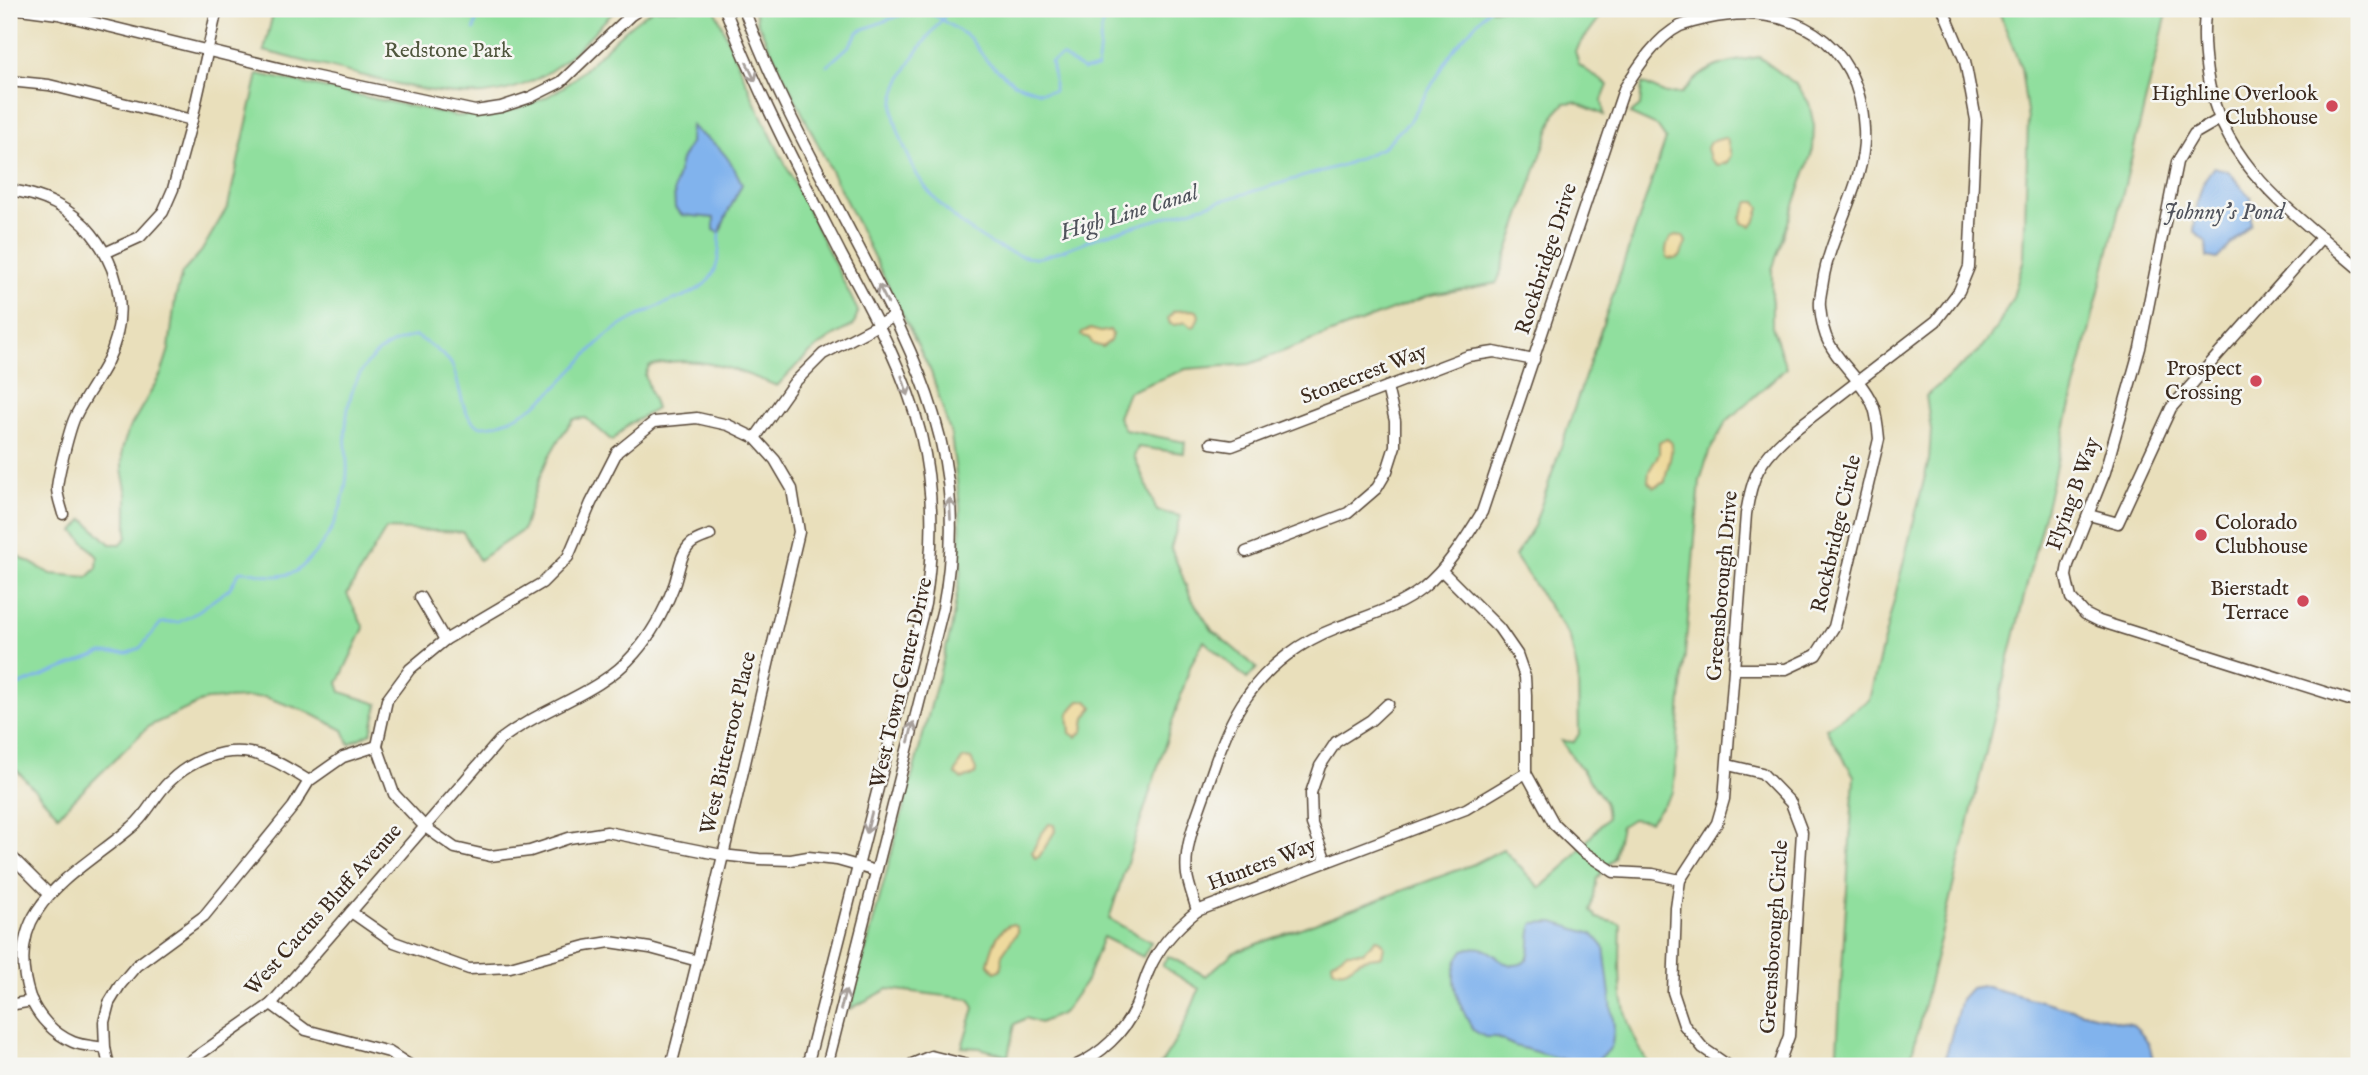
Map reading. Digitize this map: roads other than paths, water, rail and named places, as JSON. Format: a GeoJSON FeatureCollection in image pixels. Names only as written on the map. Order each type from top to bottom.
{"type":"FeatureCollection","features":[{"type":"Feature","properties":{"kind":"street"},"geometry":{"type":"LineString","coordinates":[[20,9],[58,14],[208,52],[406,98],[475,111],[501,107],[531,97],[561,82],[640,9]]}},
{"type":"Feature","properties":{"kind":"street"},"geometry":{"type":"LineString","coordinates":[[107,252],[140,237],[163,212],[173,189],[192,120],[217,9]]}},
{"type":"Feature","properties":{"kind":"street","name":"West Town Center Drive"},"geometry":{"type":"LineString","coordinates":[[725,9],[781,138],[878,324],[901,374],[921,435],[930,490],[932,542],[925,604],[807,1066]]}},
{"type":"Feature","properties":{"kind":"street","name":"West Town Center Drive"},"geometry":{"type":"LineString","coordinates":[[744,9],[788,109],[895,316],[927,389],[939,430],[949,491],[951,544],[943,608],[827,1066]]}},
{"type":"Feature","properties":{"kind":"street","name":"Greensborough Drive"},"geometry":{"type":"LineString","coordinates":[[1729,1066],[1703,1048],[1684,1025],[1673,992],[1676,908],[1680,880],[1717,823],[1724,799],[1746,514],[1751,484],[1768,454],[1788,435],[1936,321],[1959,291],[1969,267],[1976,120],[1965,61],[1943,9]]}},
{"type":"Feature","properties":{"kind":"street"},"geometry":{"type":"LineString","coordinates":[[2206,9],[2206,62],[2209,83],[2220,119],[2232,145],[2259,180],[2359,269]]}},
{"type":"Feature","properties":{"kind":"street","name":"Rockbridge Drive"},"geometry":{"type":"LineString","coordinates":[[1197,911],[1187,874],[1187,855],[1222,745],[1248,694],[1275,665],[1309,640],[1390,608],[1421,589],[1442,570],[1482,512],[1624,89],[1648,53],[1679,27],[1730,12],[1760,11],[1797,22],[1820,33],[1845,60],[1860,101],[1864,128],[1863,163],[1826,263],[1819,305],[1828,342],[1858,381]]}},
{"type":"Feature","properties":{"kind":"street"},"geometry":{"type":"LineString","coordinates":[[9,81],[49,85],[192,120]]}},
{"type":"Feature","properties":{"kind":"street","name":"Flying B Way"},"geometry":{"type":"LineString","coordinates":[[2220,119],[2194,134],[2178,162],[2140,348],[2116,436],[2089,515],[2068,565],[2066,576],[2071,598],[2085,614],[2099,621],[2359,703]]}},
{"type":"Feature","properties":{"kind":"street"},"geometry":{"type":"LineString","coordinates":[[9,190],[49,200],[67,210],[87,227],[107,252],[119,285],[119,328],[107,362],[74,418],[57,488],[63,514]]}},
{"type":"Feature","properties":{"kind":"street"},"geometry":{"type":"LineString","coordinates":[[2089,515],[2118,523],[2171,408],[2322,237]]}},
{"type":"Feature","properties":{"kind":"street"},"geometry":{"type":"LineString","coordinates":[[876,871],[837,860],[808,857],[791,860],[759,859],[722,855],[607,832],[569,838],[530,851],[490,856],[455,848],[425,827],[394,794],[377,746],[387,700],[410,669],[445,640],[542,583],[568,557],[617,452],[654,422],[697,418],[728,425],[755,438],[793,384],[823,354],[895,316]]}},
{"type":"Feature","properties":{"kind":"street","name":"Stonecrest Way"},"geometry":{"type":"LineString","coordinates":[[1211,443],[1232,446],[1468,356],[1493,352],[1534,360]]}},
{"type":"Feature","properties":{"kind":"street","name":"Rockbridge Circle"},"geometry":{"type":"LineString","coordinates":[[1735,669],[1786,669],[1816,655],[1834,627],[1879,439],[1874,407],[1858,381]]}},
{"type":"Feature","properties":{"kind":"street"},"geometry":{"type":"LineString","coordinates":[[1246,552],[1348,513],[1377,488],[1387,471],[1395,446],[1395,421],[1387,387]]}},
{"type":"Feature","properties":{"kind":"street","name":"West Bitterroot Place"},"geometry":{"type":"LineString","coordinates":[[671,1066],[799,531],[792,489],[775,460],[755,438]]}},
{"type":"Feature","properties":{"kind":"street","name":"West Cactus Bluff Avenue"},"geometry":{"type":"LineString","coordinates":[[184,1066],[271,1004],[500,740],[584,694],[634,655],[663,611],[690,544],[710,535]]}},
{"type":"Feature","properties":{"kind":"street"},"geometry":{"type":"LineString","coordinates":[[1442,570],[1499,628],[1517,654],[1525,677],[1526,773],[1554,824],[1590,858],[1614,872],[1653,874],[1680,880]]}},
{"type":"Feature","properties":{"kind":"street"},"geometry":{"type":"LineString","coordinates":[[420,597],[445,640]]}},
{"type":"Feature","properties":{"kind":"street"},"geometry":{"type":"LineString","coordinates":[[1325,862],[1312,824],[1311,793],[1320,766],[1336,741],[1371,720],[1388,704]]}},
{"type":"Feature","properties":{"kind":"street"},"geometry":{"type":"LineString","coordinates":[[109,1066],[104,1022],[109,1003],[120,985],[136,966],[204,916],[293,807],[309,781],[343,757],[377,746]]}},
{"type":"Feature","properties":{"kind":"street"},"geometry":{"type":"LineString","coordinates":[[105,1048],[74,1043],[41,1018],[32,1002],[23,977],[21,955],[24,933],[31,916],[48,893],[135,825],[170,781],[203,758],[232,752],[269,757],[309,781]]}},
{"type":"Feature","properties":{"kind":"street","name":"Greensborough Circle"},"geometry":{"type":"LineString","coordinates":[[1728,765],[1762,773],[1791,803],[1802,832],[1789,1036],[1778,1066]]}},
{"type":"Feature","properties":{"kind":"street","name":"Hunters Way"},"geometry":{"type":"LineString","coordinates":[[1075,1066],[1105,1047],[1121,1030],[1136,1007],[1149,969],[1164,944],[1181,924],[1197,911],[1466,809],[1526,773]]}},
{"type":"Feature","properties":{"kind":"street"},"geometry":{"type":"LineString","coordinates":[[9,854],[48,893]]}},
{"type":"Feature","properties":{"kind":"street"},"geometry":{"type":"LineString","coordinates":[[351,912],[394,942],[469,969],[510,967],[610,942],[650,948],[698,961]]}},
{"type":"Feature","properties":{"kind":"street"},"geometry":{"type":"LineString","coordinates":[[9,1005],[32,1002]]}},
{"type":"Feature","properties":{"kind":"street"},"geometry":{"type":"LineString","coordinates":[[271,1004],[306,1030],[389,1052],[411,1066]]}},
{"type":"Feature","properties":{"kind":"street"},"geometry":{"type":"LineString","coordinates":[[912,1064],[931,1056],[970,1066]]}},
{"type":"Feature","properties":{"kind":"water"},"geometry":{"type":"Polygon","coordinates":[[[691,125],[724,153],[742,184],[720,233],[714,230],[714,218],[682,215],[675,208],[674,189],[681,160],[690,143],[691,125]]]}},
{"type":"Feature","properties":{"kind":"water","name":"Johnny's Pond"},"geometry":{"type":"Polygon","coordinates":[[[2214,167],[2228,171],[2251,198],[2251,224],[2217,259],[2207,257],[2206,242],[2194,232],[2201,189],[2214,167]]]}},
{"type":"Feature","properties":{"kind":"water"},"geometry":{"type":"Polygon","coordinates":[[[1553,922],[1593,934],[1604,947],[1614,1027],[1612,1045],[1596,1061],[1575,1063],[1515,1046],[1495,1037],[1485,1037],[1473,1030],[1459,1001],[1454,970],[1463,950],[1480,948],[1509,964],[1522,963],[1529,954],[1530,934],[1534,923],[1553,922]]]}},
{"type":"Feature","properties":{"kind":"water"},"geometry":{"type":"Polygon","coordinates":[[[1983,986],[2133,1025],[2148,1043],[2154,1066],[1943,1066],[1961,999],[1971,988],[1983,986]]]}},
{"type":"Feature","properties":{"kind":"waterway"},"geometry":{"type":"LineString","coordinates":[[474,30],[479,9]]}},
{"type":"Feature","properties":{"kind":"waterway","name":"High Line Canal"},"geometry":{"type":"LineString","coordinates":[[950,9],[904,73],[894,102],[897,129],[922,183],[949,213],[965,227],[1001,249],[1035,258],[1346,164],[1382,148],[1410,121],[1455,47],[1489,9]]}},
{"type":"Feature","properties":{"kind":"waterway"},"geometry":{"type":"LineString","coordinates":[[827,66],[849,46],[859,31],[911,11],[929,12],[969,37],[987,61],[1014,83],[1040,92],[1054,91],[1051,62],[1062,56],[1083,70],[1097,68],[1106,9]]}},
{"type":"Feature","properties":{"kind":"waterway"},"geometry":{"type":"LineString","coordinates":[[9,689],[102,653],[128,653],[140,648],[161,623],[179,622],[229,589],[240,571],[276,576],[292,573],[300,568],[326,539],[337,518],[346,484],[346,431],[352,393],[365,367],[386,347],[416,336],[443,354],[450,362],[465,408],[474,423],[488,426],[508,420],[523,413],[549,394],[615,329],[689,294],[706,283],[716,266],[720,233]]}},
{"type":"Feature","properties":{"kind":"place","name":"Highline Overlook Clubhouse"},"geometry":{"type":"Point","coordinates":[2332,106]}},
{"type":"Feature","properties":{"kind":"place","name":"Prospect Crossing"},"geometry":{"type":"Point","coordinates":[2256,381]}},
{"type":"Feature","properties":{"kind":"place","name":"Colorado Clubhouse"},"geometry":{"type":"Point","coordinates":[2201,535]}},
{"type":"Feature","properties":{"kind":"place","name":"Bierstadt Terrace"},"geometry":{"type":"Point","coordinates":[2303,601]}},
{"type":"Feature","properties":{"kind":"park label","name":"Redstone Park"},"geometry":{"type":"Point","coordinates":[448,51]}}]}
